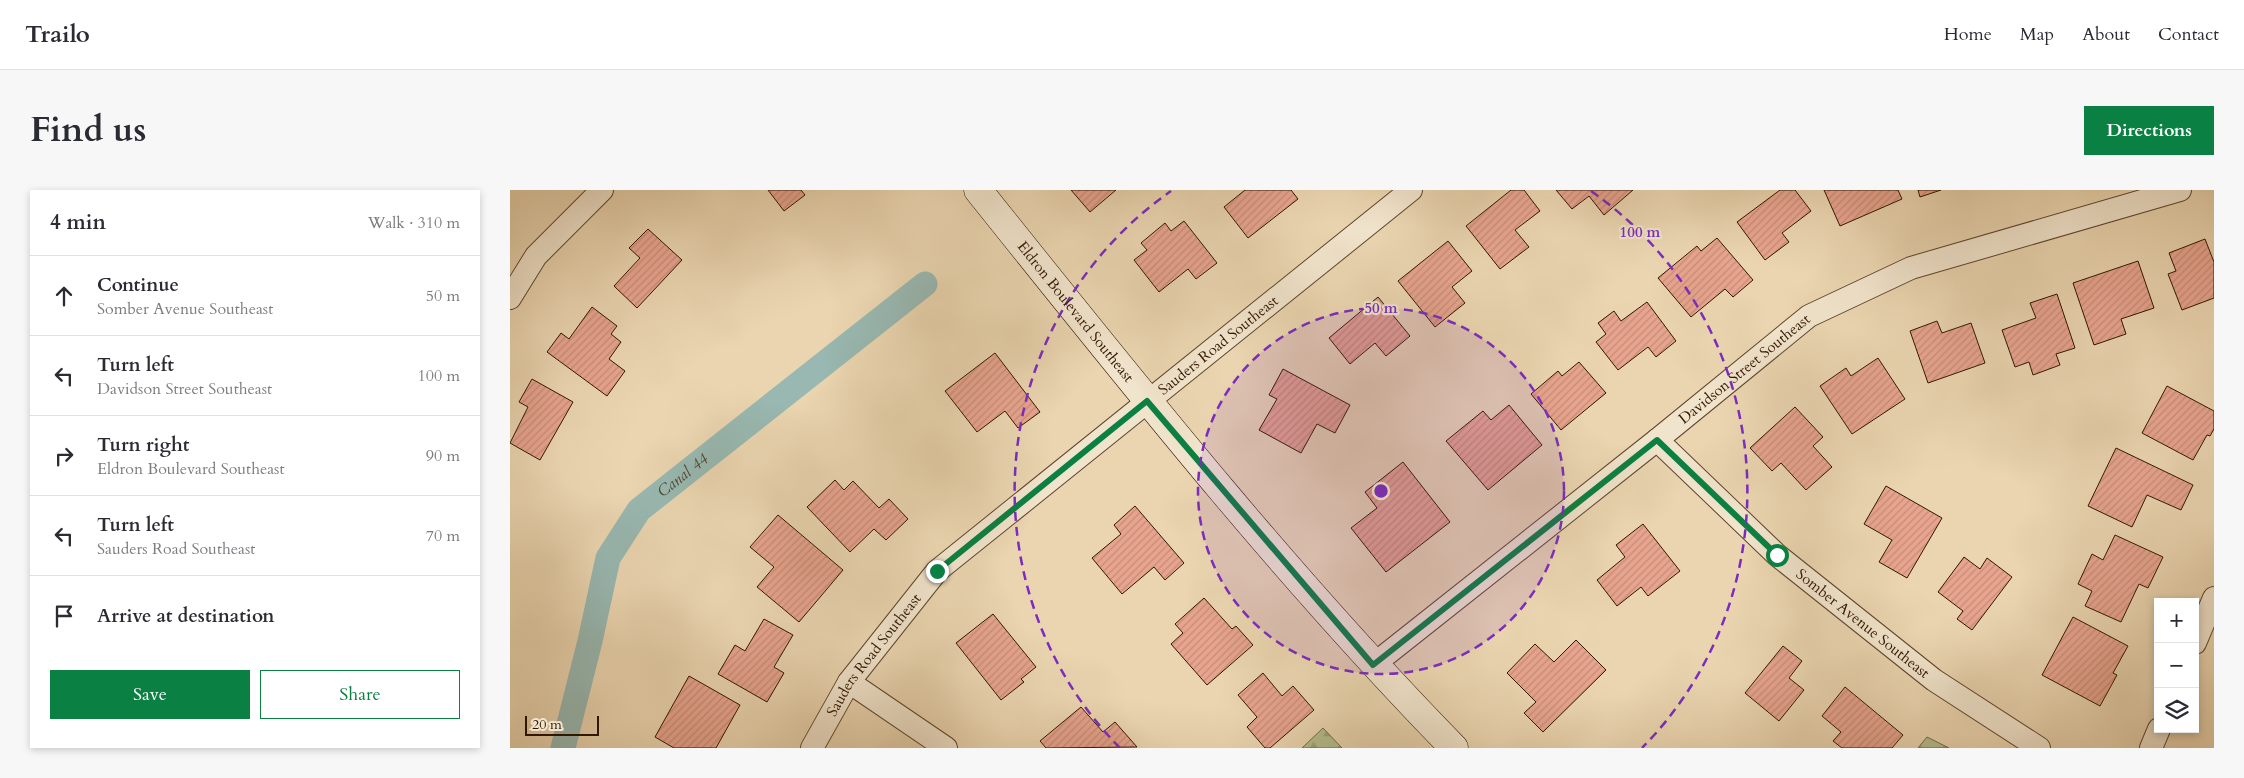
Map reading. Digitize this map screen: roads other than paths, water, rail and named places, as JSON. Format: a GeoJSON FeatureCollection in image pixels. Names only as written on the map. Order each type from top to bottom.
{"type":"FeatureCollection","features":[{"type":"Feature","properties":{"kind":"street"},"geometry":{"type":"LineString","coordinates":[[510,298],[536,256],[602,190]]}},
{"type":"Feature","properties":{"kind":"street","name":"Eldron Boulevard Southeast"},"geometry":{"type":"LineString","coordinates":[[978,190],[1147,401],[1373,665],[1454,748]]}},
{"type":"Feature","properties":{"kind":"street","name":"Sauders Road Southeast"},"geometry":{"type":"LineString","coordinates":[[812,748],[849,682],[937,571],[1411,190]]}},
{"type":"Feature","properties":{"kind":"street","name":"Davidson Street Southeast"},"geometry":{"type":"LineString","coordinates":[[1373,665],[1657,440],[1809,316],[1911,268],[2180,190]]}},
{"type":"Feature","properties":{"kind":"street","name":"Somber Avenue Southeast"},"geometry":{"type":"LineString","coordinates":[[1657,440],[1784,561],[1934,680],[2040,748]]}},
{"type":"Feature","properties":{"kind":"street"},"geometry":{"type":"LineString","coordinates":[[2199,634],[2214,598]]}},
{"type":"Feature","properties":{"kind":"street"},"geometry":{"type":"LineString","coordinates":[[849,682],[946,748]]}},
{"type":"Feature","properties":{"kind":"street"},"geometry":{"type":"LineString","coordinates":[[2151,748],[2157,733]]}},
{"type":"Feature","properties":{"kind":"waterway","name":"Canal 44"},"geometry":{"type":"LineString","coordinates":[[563,748],[590,641],[608,558],[639,510],[925,284]]}}]}
